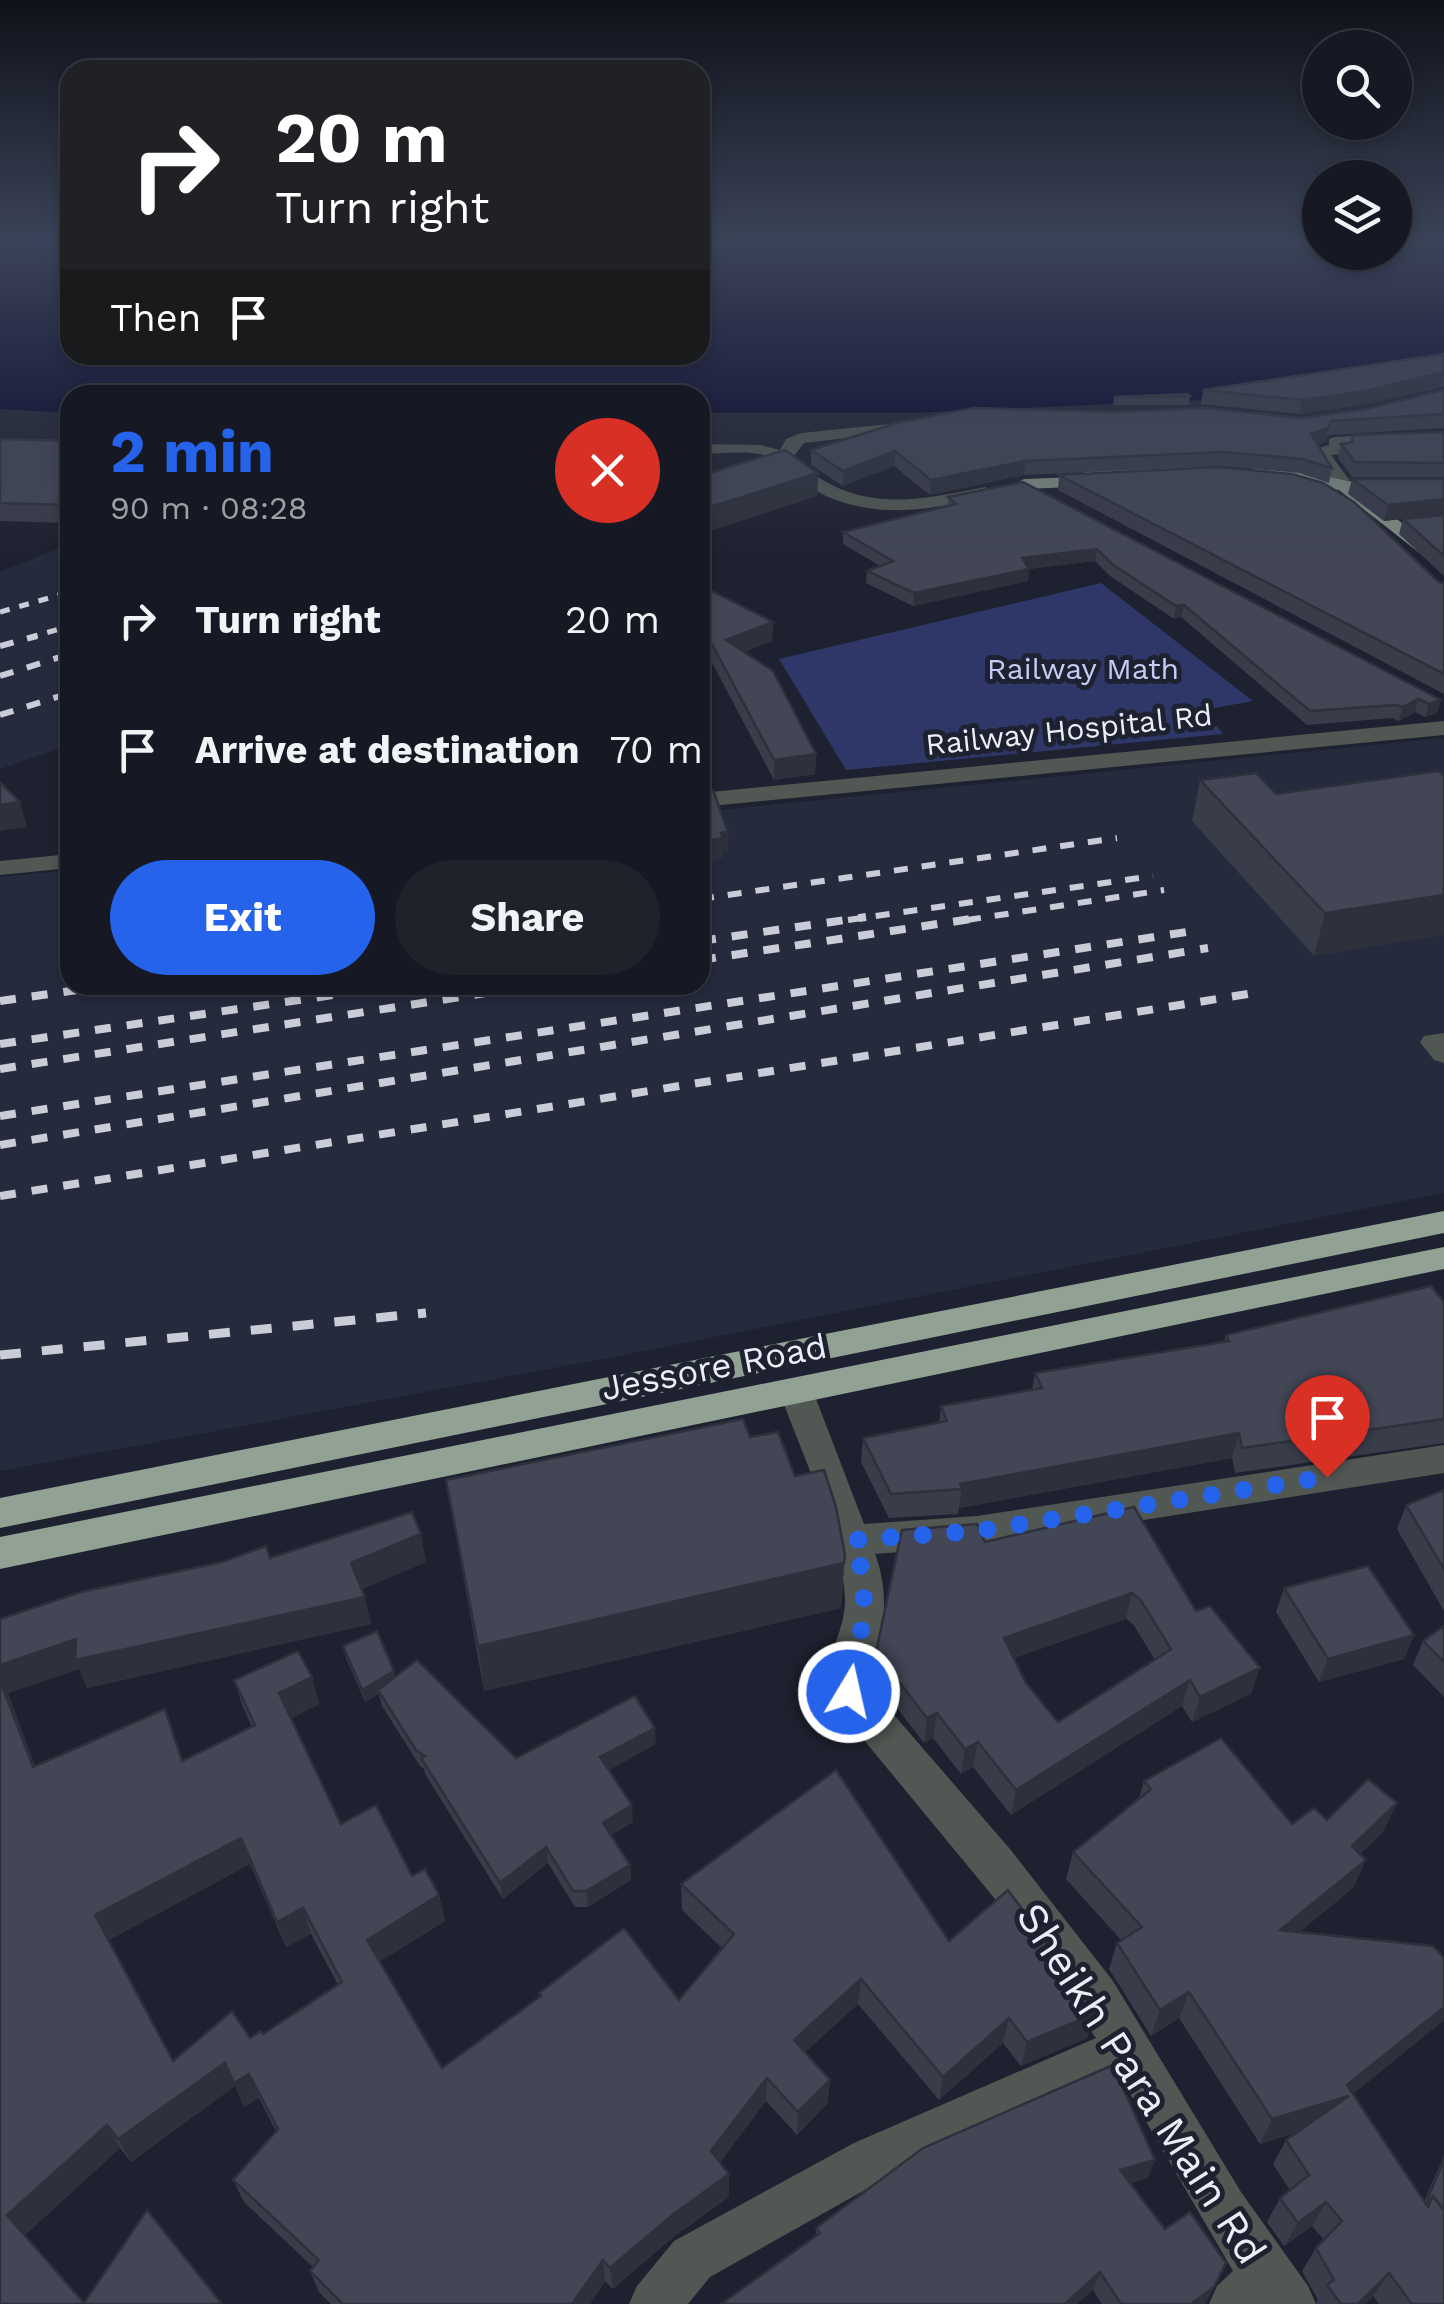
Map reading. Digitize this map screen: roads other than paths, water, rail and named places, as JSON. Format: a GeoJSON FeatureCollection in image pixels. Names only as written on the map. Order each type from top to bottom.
{"type":"FeatureCollection","features":[{"type":"Feature","properties":{"kind":"highway"},"geometry":{"type":"LineString","coordinates":[[0,1513],[744,1362],[797,1382],[1444,1222]]}},
{"type":"Feature","properties":{"kind":"highway","name":"Jessore Road"},"geometry":{"type":"LineString","coordinates":[[0,1552],[797,1382],[1444,1258]]}},
{"type":"Feature","properties":{"kind":"highway"},"geometry":{"type":"LineString","coordinates":[[744,1362],[797,1382]]}},
{"type":"Feature","properties":{"kind":"main road"},"geometry":{"type":"LineString","coordinates":[[1276,472],[1345,486],[1438,573],[1331,493],[1287,480],[1237,474],[1276,472]]}},
{"type":"Feature","properties":{"kind":"main road"},"geometry":{"type":"LineString","coordinates":[[1024,484],[1207,473]]}},
{"type":"Feature","properties":{"kind":"street"},"geometry":{"type":"LineString","coordinates":[[782,456],[791,451],[792,442],[801,438],[930,424]]}},
{"type":"Feature","properties":{"kind":"street"},"geometry":{"type":"LineString","coordinates":[[1444,438],[1334,442],[1340,450],[1319,450],[1345,486],[1444,485]]}},
{"type":"Feature","properties":{"kind":"street"},"geometry":{"type":"LineString","coordinates":[[710,450],[760,450],[782,456],[800,474],[831,492],[876,506],[917,506],[1024,484],[1058,503]]}},
{"type":"Feature","properties":{"kind":"street"},"geometry":{"type":"LineString","coordinates":[[1391,526],[1426,522]]}},
{"type":"Feature","properties":{"kind":"street","name":"Railway Hospital Rd"},"geometry":{"type":"LineString","coordinates":[[710,799],[1444,728]]}},
{"type":"Feature","properties":{"kind":"street"},"geometry":{"type":"LineString","coordinates":[[0,868],[60,862]]}},
{"type":"Feature","properties":{"kind":"street"},"geometry":{"type":"LineString","coordinates":[[1444,1041],[1434,1042],[1444,1054]]}},
{"type":"Feature","properties":{"kind":"street","name":"Sheikh Para Main Rd"},"geometry":{"type":"LineString","coordinates":[[797,1382],[860,1562],[864,1600],[861,1633],[847,1662],[849,1692],[1034,1908],[1129,2047],[1264,2295]]}},
{"type":"Feature","properties":{"kind":"street"},"geometry":{"type":"LineString","coordinates":[[853,1540],[977,1531],[1444,1459]]}},
{"type":"Feature","properties":{"kind":"street"},"geometry":{"type":"LineString","coordinates":[[655,2304],[692,2260],[872,2160],[1129,2047]]}},
{"type":"Feature","properties":{"kind":"railway"},"geometry":{"type":"LineString","coordinates":[[0,612],[60,595]]}},
{"type":"Feature","properties":{"kind":"railway"},"geometry":{"type":"LineString","coordinates":[[28,638],[60,629]]}},
{"type":"Feature","properties":{"kind":"railway"},"geometry":{"type":"LineString","coordinates":[[0,646],[37,636]]}},
{"type":"Feature","properties":{"kind":"railway"},"geometry":{"type":"LineString","coordinates":[[0,676],[60,657]]}},
{"type":"Feature","properties":{"kind":"railway"},"geometry":{"type":"LineString","coordinates":[[0,715],[60,696]]}},
{"type":"Feature","properties":{"kind":"railway"},"geometry":{"type":"LineString","coordinates":[[710,898],[1117,838]]}},
{"type":"Feature","properties":{"kind":"railway"},"geometry":{"type":"LineString","coordinates":[[848,920],[1153,876]]}},
{"type":"Feature","properties":{"kind":"railway"},"geometry":{"type":"LineString","coordinates":[[967,920],[1164,890]]}},
{"type":"Feature","properties":{"kind":"railway"},"geometry":{"type":"LineString","coordinates":[[710,940],[866,917]]}},
{"type":"Feature","properties":{"kind":"railway"},"geometry":{"type":"LineString","coordinates":[[710,958],[984,917]]}},
{"type":"Feature","properties":{"kind":"railway"},"geometry":{"type":"LineString","coordinates":[[0,1116],[1193,931]]}},
{"type":"Feature","properties":{"kind":"railway"},"geometry":{"type":"LineString","coordinates":[[0,1145],[1208,948]]}},
{"type":"Feature","properties":{"kind":"railway"},"geometry":{"type":"LineString","coordinates":[[0,1001],[60,992]]}},
{"type":"Feature","properties":{"kind":"railway"},"geometry":{"type":"LineString","coordinates":[[0,1196],[1254,993]]}},
{"type":"Feature","properties":{"kind":"railway"},"geometry":{"type":"LineString","coordinates":[[0,1044],[333,995]]}},
{"type":"Feature","properties":{"kind":"railway"},"geometry":{"type":"LineString","coordinates":[[0,1069],[473,995]]}},
{"type":"Feature","properties":{"kind":"railway"},"geometry":{"type":"LineString","coordinates":[[0,1355],[426,1313]]}},
{"type":"Feature","properties":{"kind":"park label","name":"Railway Math"},"geometry":{"type":"Point","coordinates":[1083,669]}}]}
